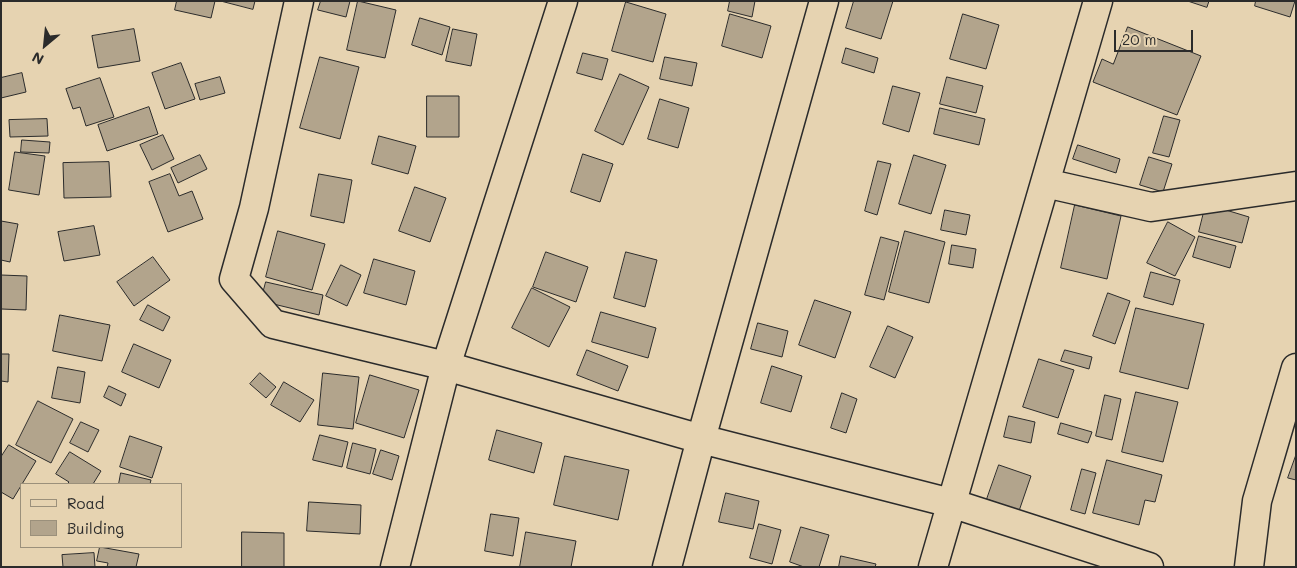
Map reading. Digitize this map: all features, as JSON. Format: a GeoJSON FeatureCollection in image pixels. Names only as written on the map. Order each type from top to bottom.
{"type":"FeatureCollection","features":[{"type":"Feature","properties":{"kind":"street"},"geometry":{"type":"LineString","coordinates":[[299,1],[254,208],[234,279],[274,324],[446,366],[701,439],[950,503],[1149,567]]}},
{"type":"Feature","properties":{"kind":"street"},"geometry":{"type":"LineString","coordinates":[[395,567],[446,366],[563,1]]}},
{"type":"Feature","properties":{"kind":"street"},"geometry":{"type":"LineString","coordinates":[[667,567],[824,1]]}},
{"type":"Feature","properties":{"kind":"street"},"geometry":{"type":"LineString","coordinates":[[933,567],[950,503],[1098,1]]}},
{"type":"Feature","properties":{"kind":"street"},"geometry":{"type":"LineString","coordinates":[[1045,183],[1151,207],[1296,186]]}},
{"type":"Feature","properties":{"kind":"street"},"geometry":{"type":"LineString","coordinates":[[1249,567],[1257,501],[1296,368]]}},
{"type":"Feature","properties":{"kind":"building"},"geometry":{"type":"Polygon","coordinates":[[[177,1],[215,1],[211,18],[175,10],[177,1]]]}},
{"type":"Feature","properties":{"kind":"building"},"geometry":{"type":"Polygon","coordinates":[[[221,1],[255,1],[253,9],[221,1]]]}},
{"type":"Feature","properties":{"kind":"building"},"geometry":{"type":"Polygon","coordinates":[[[321,1],[350,1],[346,17],[318,10],[321,1]]]}},
{"type":"Feature","properties":{"kind":"building"},"geometry":{"type":"Polygon","coordinates":[[[358,1],[396,10],[385,58],[347,50],[358,1]]]}},
{"type":"Feature","properties":{"kind":"building"},"geometry":{"type":"Polygon","coordinates":[[[730,1],[755,1],[752,17],[728,11],[730,1]]]}},
{"type":"Feature","properties":{"kind":"building"},"geometry":{"type":"Polygon","coordinates":[[[854,1],[893,1],[881,39],[846,28],[854,1]]]}},
{"type":"Feature","properties":{"kind":"building"},"geometry":{"type":"Polygon","coordinates":[[[1188,1],[1209,1],[1207,7],[1188,1]]]}},
{"type":"Feature","properties":{"kind":"building"},"geometry":{"type":"Polygon","coordinates":[[[1256,1],[1295,1],[1290,17],[1255,6],[1256,1]]]}},
{"type":"Feature","properties":{"kind":"building"},"geometry":{"type":"Polygon","coordinates":[[[626,2],[666,14],[653,62],[612,51],[626,2]]]}},
{"type":"Feature","properties":{"kind":"building"},"geometry":{"type":"Polygon","coordinates":[[[730,14],[771,26],[762,58],[722,46],[730,14]]]}},
{"type":"Feature","properties":{"kind":"building"},"geometry":{"type":"Polygon","coordinates":[[[963,14],[999,25],[986,69],[950,59],[963,14]]]}},
{"type":"Feature","properties":{"kind":"building"},"geometry":{"type":"Polygon","coordinates":[[[420,18],[450,27],[442,55],[412,45],[420,18]]]}},
{"type":"Feature","properties":{"kind":"building"},"geometry":{"type":"Polygon","coordinates":[[[1128,27],[1201,56],[1177,115],[1093,82],[1102,59],[1113,64],[1128,27]]]}},
{"type":"Feature","properties":{"kind":"building"},"geometry":{"type":"Polygon","coordinates":[[[134,29],[140,61],[98,68],[92,36],[134,29]]]}},
{"type":"Feature","properties":{"kind":"building"},"geometry":{"type":"Polygon","coordinates":[[[453,29],[477,34],[471,66],[446,61],[453,29]]]}},
{"type":"Feature","properties":{"kind":"building"},"geometry":{"type":"Polygon","coordinates":[[[846,48],[878,58],[874,73],[842,63],[846,48]]]}},
{"type":"Feature","properties":{"kind":"building"},"geometry":{"type":"Polygon","coordinates":[[[583,53],[608,59],[602,80],[577,73],[583,53]]]}},
{"type":"Feature","properties":{"kind":"building"},"geometry":{"type":"Polygon","coordinates":[[[320,57],[359,67],[340,139],[300,128],[320,57]]]}},
{"type":"Feature","properties":{"kind":"building"},"geometry":{"type":"Polygon","coordinates":[[[665,57],[697,63],[692,86],[660,79],[665,57]]]}},
{"type":"Feature","properties":{"kind":"building"},"geometry":{"type":"Polygon","coordinates":[[[181,63],[195,99],[165,109],[152,73],[181,63]]]}},
{"type":"Feature","properties":{"kind":"building"},"geometry":{"type":"Polygon","coordinates":[[[22,73],[26,92],[1,98],[1,78],[22,73]]]}},
{"type":"Feature","properties":{"kind":"building"},"geometry":{"type":"Polygon","coordinates":[[[620,74],[649,87],[623,145],[595,131],[620,74]]]}},
{"type":"Feature","properties":{"kind":"building"},"geometry":{"type":"Polygon","coordinates":[[[220,77],[225,93],[200,100],[195,84],[220,77]]]}},
{"type":"Feature","properties":{"kind":"building"},"geometry":{"type":"Polygon","coordinates":[[[947,77],[983,86],[976,113],[940,104],[947,77]]]}},
{"type":"Feature","properties":{"kind":"building"},"geometry":{"type":"Polygon","coordinates":[[[100,78],[114,117],[86,126],[80,107],[73,109],[66,89],[100,78]]]}},
{"type":"Feature","properties":{"kind":"building"},"geometry":{"type":"Polygon","coordinates":[[[893,86],[920,93],[909,132],[883,124],[893,86]]]}},
{"type":"Feature","properties":{"kind":"building"},"geometry":{"type":"Polygon","coordinates":[[[427,96],[459,96],[459,137],[427,137],[427,96]]]}},
{"type":"Feature","properties":{"kind":"building"},"geometry":{"type":"Polygon","coordinates":[[[660,99],[689,108],[678,148],[648,139],[660,99]]]}},
{"type":"Feature","properties":{"kind":"building"},"geometry":{"type":"Polygon","coordinates":[[[149,107],[158,134],[107,151],[98,125],[149,107]]]}},
{"type":"Feature","properties":{"kind":"building"},"geometry":{"type":"Polygon","coordinates":[[[940,108],[985,119],[979,145],[934,134],[940,108]]]}},
{"type":"Feature","properties":{"kind":"building"},"geometry":{"type":"Polygon","coordinates":[[[1164,116],[1180,120],[1169,157],[1153,153],[1164,116]]]}},
{"type":"Feature","properties":{"kind":"building"},"geometry":{"type":"Polygon","coordinates":[[[47,119],[48,136],[10,137],[9,120],[47,119]]]}},
{"type":"Feature","properties":{"kind":"building"},"geometry":{"type":"Polygon","coordinates":[[[163,135],[174,159],[152,170],[140,145],[163,135]]]}},
{"type":"Feature","properties":{"kind":"building"},"geometry":{"type":"Polygon","coordinates":[[[379,136],[416,146],[408,174],[372,164],[379,136]]]}},
{"type":"Feature","properties":{"kind":"building"},"geometry":{"type":"Polygon","coordinates":[[[22,140],[50,142],[49,153],[21,152],[22,140]]]}},
{"type":"Feature","properties":{"kind":"building"},"geometry":{"type":"Polygon","coordinates":[[[1078,145],[1120,159],[1116,173],[1073,159],[1078,145]]]}},
{"type":"Feature","properties":{"kind":"building"},"geometry":{"type":"Polygon","coordinates":[[[15,152],[45,156],[39,195],[9,190],[15,152]]]}},
{"type":"Feature","properties":{"kind":"building"},"geometry":{"type":"Polygon","coordinates":[[[583,154],[613,164],[600,202],[571,192],[583,154]]]}},
{"type":"Feature","properties":{"kind":"building"},"geometry":{"type":"Polygon","coordinates":[[[200,155],[207,169],[178,183],[171,168],[200,155]]]}},
{"type":"Feature","properties":{"kind":"building"},"geometry":{"type":"Polygon","coordinates":[[[914,155],[946,165],[931,214],[899,204],[914,155]]]}},
{"type":"Feature","properties":{"kind":"building"},"geometry":{"type":"Polygon","coordinates":[[[1149,157],[1172,164],[1163,192],[1140,185],[1149,157]]]}},
{"type":"Feature","properties":{"kind":"building"},"geometry":{"type":"Polygon","coordinates":[[[878,161],[891,164],[877,215],[865,211],[878,161]]]}},
{"type":"Feature","properties":{"kind":"building"},"geometry":{"type":"Polygon","coordinates":[[[109,162],[111,197],[64,198],[63,163],[109,162]]]}},
{"type":"Feature","properties":{"kind":"building"},"geometry":{"type":"Polygon","coordinates":[[[170,174],[179,196],[192,191],[203,219],[168,232],[149,182],[170,174]]]}},
{"type":"Feature","properties":{"kind":"building"},"geometry":{"type":"Polygon","coordinates":[[[319,174],[352,180],[344,223],[311,216],[319,174]]]}},
{"type":"Feature","properties":{"kind":"building"},"geometry":{"type":"Polygon","coordinates":[[[415,187],[446,198],[430,242],[399,231],[415,187]]]}},
{"type":"Feature","properties":{"kind":"building"},"geometry":{"type":"Polygon","coordinates":[[[1206,204],[1249,217],[1242,243],[1199,232],[1206,204]]]}},
{"type":"Feature","properties":{"kind":"building"},"geometry":{"type":"Polygon","coordinates":[[[1075,205],[1121,216],[1107,279],[1061,268],[1075,205]]]}},
{"type":"Feature","properties":{"kind":"building"},"geometry":{"type":"Polygon","coordinates":[[[945,210],[970,215],[966,235],[941,230],[945,210]]]}},
{"type":"Feature","properties":{"kind":"building"},"geometry":{"type":"Polygon","coordinates":[[[1,221],[18,224],[10,262],[1,260],[1,221]]]}},
{"type":"Feature","properties":{"kind":"building"},"geometry":{"type":"Polygon","coordinates":[[[1168,222],[1195,237],[1175,276],[1147,263],[1168,222]]]}},
{"type":"Feature","properties":{"kind":"building"},"geometry":{"type":"Polygon","coordinates":[[[94,226],[100,255],[64,261],[58,232],[94,226]]]}},
{"type":"Feature","properties":{"kind":"building"},"geometry":{"type":"Polygon","coordinates":[[[278,231],[325,244],[312,290],[266,277],[278,231]]]}},
{"type":"Feature","properties":{"kind":"building"},"geometry":{"type":"Polygon","coordinates":[[[905,231],[945,242],[929,303],[889,292],[905,231]]]}},
{"type":"Feature","properties":{"kind":"building"},"geometry":{"type":"Polygon","coordinates":[[[1199,236],[1236,246],[1230,268],[1193,257],[1199,236]]]}},
{"type":"Feature","properties":{"kind":"building"},"geometry":{"type":"Polygon","coordinates":[[[881,237],[899,242],[884,300],[865,295],[881,237]]]}},
{"type":"Feature","properties":{"kind":"building"},"geometry":{"type":"Polygon","coordinates":[[[952,245],[976,249],[973,268],[949,264],[952,245]]]}},
{"type":"Feature","properties":{"kind":"building"},"geometry":{"type":"Polygon","coordinates":[[[546,252],[588,267],[576,302],[533,287],[546,252]]]}},
{"type":"Feature","properties":{"kind":"building"},"geometry":{"type":"Polygon","coordinates":[[[626,252],[657,260],[645,307],[614,298],[626,252]]]}},
{"type":"Feature","properties":{"kind":"building"},"geometry":{"type":"Polygon","coordinates":[[[153,257],[170,280],[134,306],[117,282],[153,257]]]}},
{"type":"Feature","properties":{"kind":"building"},"geometry":{"type":"Polygon","coordinates":[[[374,259],[415,271],[406,305],[364,293],[374,259]]]}},
{"type":"Feature","properties":{"kind":"building"},"geometry":{"type":"Polygon","coordinates":[[[341,265],[361,275],[347,306],[326,296],[341,265]]]}},
{"type":"Feature","properties":{"kind":"building"},"geometry":{"type":"Polygon","coordinates":[[[1151,272],[1180,280],[1173,305],[1144,297],[1151,272]]]}},
{"type":"Feature","properties":{"kind":"building"},"geometry":{"type":"Polygon","coordinates":[[[1,275],[27,276],[26,310],[1,309],[1,275]]]}},
{"type":"Feature","properties":{"kind":"building"},"geometry":{"type":"Polygon","coordinates":[[[266,282],[323,295],[319,315],[261,301],[266,282]]]}},
{"type":"Feature","properties":{"kind":"building"},"geometry":{"type":"Polygon","coordinates":[[[532,288],[570,307],[549,347],[512,328],[532,288]]]}},
{"type":"Feature","properties":{"kind":"building"},"geometry":{"type":"Polygon","coordinates":[[[1108,293],[1130,301],[1115,344],[1093,336],[1108,293]]]}},
{"type":"Feature","properties":{"kind":"building"},"geometry":{"type":"Polygon","coordinates":[[[815,300],[851,312],[835,358],[799,345],[815,300]]]}},
{"type":"Feature","properties":{"kind":"building"},"geometry":{"type":"Polygon","coordinates":[[[148,305],[170,317],[163,331],[140,320],[148,305]]]}},
{"type":"Feature","properties":{"kind":"building"},"geometry":{"type":"Polygon","coordinates":[[[1136,308],[1204,324],[1188,389],[1120,372],[1136,308]]]}},
{"type":"Feature","properties":{"kind":"building"},"geometry":{"type":"Polygon","coordinates":[[[601,312],[656,328],[648,358],[592,342],[601,312]]]}},
{"type":"Feature","properties":{"kind":"building"},"geometry":{"type":"Polygon","coordinates":[[[60,315],[110,325],[102,361],[53,351],[60,315]]]}},
{"type":"Feature","properties":{"kind":"building"},"geometry":{"type":"Polygon","coordinates":[[[758,323],[788,331],[782,357],[751,349],[758,323]]]}},
{"type":"Feature","properties":{"kind":"building"},"geometry":{"type":"Polygon","coordinates":[[[888,326],[913,337],[895,378],[870,367],[888,326]]]}},
{"type":"Feature","properties":{"kind":"building"},"geometry":{"type":"Polygon","coordinates":[[[134,344],[171,360],[159,388],[122,372],[134,344]]]}},
{"type":"Feature","properties":{"kind":"building"},"geometry":{"type":"Polygon","coordinates":[[[587,350],[628,366],[618,391],[577,375],[587,350]]]}},
{"type":"Feature","properties":{"kind":"building"},"geometry":{"type":"Polygon","coordinates":[[[1065,350],[1092,357],[1089,369],[1061,361],[1065,350]]]}},
{"type":"Feature","properties":{"kind":"building"},"geometry":{"type":"Polygon","coordinates":[[[1,354],[9,354],[8,382],[1,381],[1,354]]]}},
{"type":"Feature","properties":{"kind":"building"},"geometry":{"type":"Polygon","coordinates":[[[1039,359],[1074,370],[1058,418],[1023,407],[1039,359]]]}},
{"type":"Feature","properties":{"kind":"building"},"geometry":{"type":"Polygon","coordinates":[[[772,366],[802,376],[791,412],[761,403],[772,366]]]}},
{"type":"Feature","properties":{"kind":"building"},"geometry":{"type":"Polygon","coordinates":[[[58,367],[85,372],[80,403],[52,398],[58,367]]]}},
{"type":"Feature","properties":{"kind":"building"},"geometry":{"type":"Polygon","coordinates":[[[260,373],[276,387],[266,398],[250,384],[260,373]]]}},
{"type":"Feature","properties":{"kind":"building"},"geometry":{"type":"Polygon","coordinates":[[[323,373],[359,377],[353,429],[318,425],[323,373]]]}},
{"type":"Feature","properties":{"kind":"building"},"geometry":{"type":"Polygon","coordinates":[[[370,375],[419,390],[404,438],[356,423],[370,375]]]}},
{"type":"Feature","properties":{"kind":"building"},"geometry":{"type":"Polygon","coordinates":[[[284,382],[314,400],[300,422],[271,405],[284,382]]]}},
{"type":"Feature","properties":{"kind":"building"},"geometry":{"type":"Polygon","coordinates":[[[109,386],[126,394],[121,406],[104,397],[109,386]]]}},
{"type":"Feature","properties":{"kind":"building"},"geometry":{"type":"Polygon","coordinates":[[[1136,392],[1178,402],[1163,462],[1122,452],[1136,392]]]}},
{"type":"Feature","properties":{"kind":"building"},"geometry":{"type":"Polygon","coordinates":[[[842,393],[857,399],[846,433],[831,428],[842,393]]]}},
{"type":"Feature","properties":{"kind":"building"},"geometry":{"type":"Polygon","coordinates":[[[1105,395],[1121,399],[1112,440],[1096,436],[1105,395]]]}},
{"type":"Feature","properties":{"kind":"building"},"geometry":{"type":"Polygon","coordinates":[[[38,401],[73,419],[51,463],[16,445],[38,401]]]}},
{"type":"Feature","properties":{"kind":"building"},"geometry":{"type":"Polygon","coordinates":[[[1009,416],[1035,422],[1031,443],[1004,437],[1009,416]]]}},
{"type":"Feature","properties":{"kind":"building"},"geometry":{"type":"Polygon","coordinates":[[[81,422],[99,430],[88,452],[70,443],[81,422]]]}},
{"type":"Feature","properties":{"kind":"building"},"geometry":{"type":"Polygon","coordinates":[[[1061,423],[1092,432],[1088,443],[1058,434],[1061,423]]]}},
{"type":"Feature","properties":{"kind":"building"},"geometry":{"type":"Polygon","coordinates":[[[497,430],[542,443],[534,473],[489,460],[497,430]]]}},
{"type":"Feature","properties":{"kind":"building"},"geometry":{"type":"Polygon","coordinates":[[[320,435],[348,442],[342,467],[313,460],[320,435]]]}},
{"type":"Feature","properties":{"kind":"building"},"geometry":{"type":"Polygon","coordinates":[[[130,436],[162,447],[152,478],[120,467],[130,436]]]}},
{"type":"Feature","properties":{"kind":"building"},"geometry":{"type":"Polygon","coordinates":[[[353,443],[376,449],[370,474],[347,468],[353,443]]]}},
{"type":"Feature","properties":{"kind":"building"},"geometry":{"type":"Polygon","coordinates":[[[9,445],[36,461],[23,483],[20,483],[20,487],[13,499],[1,492],[1,457],[9,445]]]}},
{"type":"Feature","properties":{"kind":"building"},"geometry":{"type":"Polygon","coordinates":[[[381,450],[399,456],[392,480],[373,474],[381,450]]]}},
{"type":"Feature","properties":{"kind":"building"},"geometry":{"type":"Polygon","coordinates":[[[70,452],[101,471],[94,483],[68,483],[56,474],[70,452]]]}},
{"type":"Feature","properties":{"kind":"building"},"geometry":{"type":"Polygon","coordinates":[[[1296,455],[1296,480],[1288,478],[1296,455]]]}},
{"type":"Feature","properties":{"kind":"building"},"geometry":{"type":"Polygon","coordinates":[[[565,456],[629,470],[618,520],[554,505],[565,456]]]}},
{"type":"Feature","properties":{"kind":"building"},"geometry":{"type":"Polygon","coordinates":[[[1107,460],[1162,475],[1155,502],[1145,500],[1139,525],[1093,513],[1107,460]]]}},
{"type":"Feature","properties":{"kind":"building"},"geometry":{"type":"Polygon","coordinates":[[[999,465],[1031,476],[1019,511],[987,499],[999,465]]]}},
{"type":"Feature","properties":{"kind":"building"},"geometry":{"type":"Polygon","coordinates":[[[1082,469],[1096,473],[1085,514],[1071,510],[1082,469]]]}},
{"type":"Feature","properties":{"kind":"building"},"geometry":{"type":"Polygon","coordinates":[[[121,473],[151,480],[150,483],[119,483],[121,473]]]}},
{"type":"Feature","properties":{"kind":"building"},"geometry":{"type":"Polygon","coordinates":[[[726,493],[759,501],[753,529],[719,522],[726,493]]]}},
{"type":"Feature","properties":{"kind":"building"},"geometry":{"type":"Polygon","coordinates":[[[309,502],[361,505],[360,534],[307,531],[309,502]]]}},
{"type":"Feature","properties":{"kind":"building"},"geometry":{"type":"Polygon","coordinates":[[[491,514],[519,518],[513,556],[485,551],[491,514]]]}},
{"type":"Feature","properties":{"kind":"building"},"geometry":{"type":"Polygon","coordinates":[[[759,524],[781,530],[772,564],[750,558],[759,524]]]}},
{"type":"Feature","properties":{"kind":"building"},"geometry":{"type":"Polygon","coordinates":[[[801,527],[829,535],[819,567],[804,567],[790,562],[801,527]]]}},
{"type":"Feature","properties":{"kind":"building"},"geometry":{"type":"Polygon","coordinates":[[[242,532],[284,533],[284,567],[242,567],[242,532]]]}},
{"type":"Feature","properties":{"kind":"building"},"geometry":{"type":"Polygon","coordinates":[[[526,532],[576,541],[571,567],[520,567],[526,532]]]}},
{"type":"Feature","properties":{"kind":"building"},"geometry":{"type":"Polygon","coordinates":[[[100,548],[139,554],[136,567],[107,567],[108,563],[97,561],[100,548]]]}},
{"type":"Feature","properties":{"kind":"building"},"geometry":{"type":"Polygon","coordinates":[[[94,553],[95,567],[63,567],[62,555],[94,553]]]}},
{"type":"Feature","properties":{"kind":"building"},"geometry":{"type":"Polygon","coordinates":[[[841,556],[876,564],[875,567],[839,567],[841,556]]]}}]}
